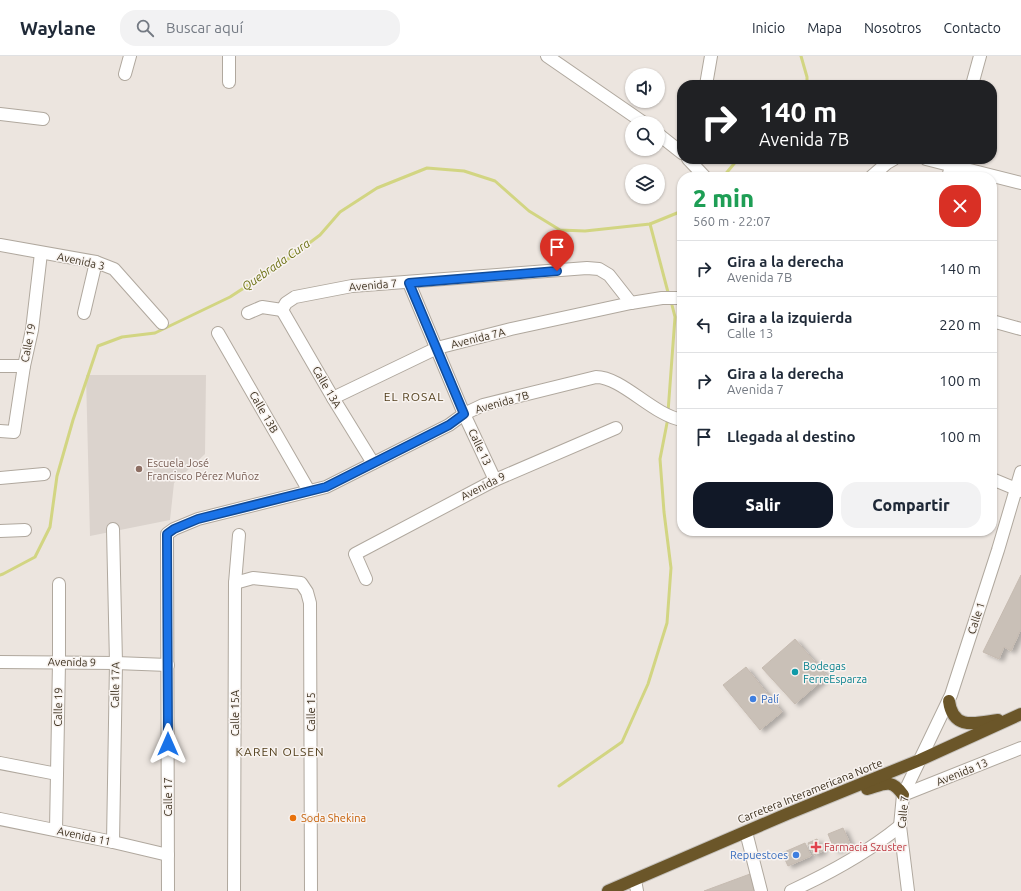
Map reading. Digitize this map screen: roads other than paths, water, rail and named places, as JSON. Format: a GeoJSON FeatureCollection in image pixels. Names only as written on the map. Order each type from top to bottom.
{"type":"FeatureCollection","features":[{"type":"Feature","properties":{"kind":"highway"},"geometry":{"type":"LineString","coordinates":[[949,701],[952,713],[962,723],[973,723],[1018,715]]}},
{"type":"Feature","properties":{"kind":"highway","name":"Carretera Interamericana Norte"},"geometry":{"type":"LineString","coordinates":[[608,891],[636,885],[746,832],[920,760],[1018,715]]}},
{"type":"Feature","properties":{"kind":"highway"},"geometry":{"type":"LineString","coordinates":[[799,810],[890,783],[895,785],[903,795]]}},
{"type":"Feature","properties":{"kind":"street"},"geometry":{"type":"LineString","coordinates":[[126,74],[130,56]]}},
{"type":"Feature","properties":{"kind":"street"},"geometry":{"type":"LineString","coordinates":[[229,56],[229,82]]}},
{"type":"Feature","properties":{"kind":"street"},"geometry":{"type":"LineString","coordinates":[[547,56],[634,116]]}},
{"type":"Feature","properties":{"kind":"street"},"geometry":{"type":"LineString","coordinates":[[707,80],[711,56]]}},
{"type":"Feature","properties":{"kind":"street"},"geometry":{"type":"LineString","coordinates":[[973,80],[980,56]]}},
{"type":"Feature","properties":{"kind":"street"},"geometry":{"type":"LineString","coordinates":[[0,114],[43,119]]}},
{"type":"Feature","properties":{"kind":"street"},"geometry":{"type":"LineString","coordinates":[[665,140],[677,149]]}},
{"type":"Feature","properties":{"kind":"street"},"geometry":{"type":"LineString","coordinates":[[693,164],[700,172]]}},
{"type":"Feature","properties":{"kind":"street"},"geometry":{"type":"LineString","coordinates":[[876,172],[885,164]]}},
{"type":"Feature","properties":{"kind":"street"},"geometry":{"type":"LineString","coordinates":[[959,164],[985,172]]}},
{"type":"Feature","properties":{"kind":"street"},"geometry":{"type":"LineString","coordinates":[[997,176],[1021,183]]}},
{"type":"Feature","properties":{"kind":"street","name":"Avenida 3"},"geometry":{"type":"LineString","coordinates":[[0,245],[96,262],[114,269],[162,323]]}},
{"type":"Feature","properties":{"kind":"street","name":"Calle 19"},"geometry":{"type":"LineString","coordinates":[[0,431],[14,432],[24,366],[32,330],[42,253]]}},
{"type":"Feature","properties":{"kind":"street"},"geometry":{"type":"LineString","coordinates":[[84,314],[96,262]]}},
{"type":"Feature","properties":{"kind":"street","name":"Avenida 7"},"geometry":{"type":"LineString","coordinates":[[282,310],[286,303],[295,297],[352,286],[409,283],[587,268],[599,269],[610,275],[631,302]]}},
{"type":"Feature","properties":{"kind":"street","name":"Calle 13"},"geometry":{"type":"LineString","coordinates":[[409,283],[464,414],[495,480]]}},
{"type":"Feature","properties":{"kind":"street"},"geometry":{"type":"LineString","coordinates":[[631,302],[662,298],[677,298]]}},
{"type":"Feature","properties":{"kind":"street","name":"Avenida 7A"},"geometry":{"type":"LineString","coordinates":[[333,398],[437,348],[511,329],[631,302]]}},
{"type":"Feature","properties":{"kind":"street"},"geometry":{"type":"LineString","coordinates":[[248,313],[262,307],[282,310]]}},
{"type":"Feature","properties":{"kind":"street","name":"Calle 13A"},"geometry":{"type":"LineString","coordinates":[[282,310],[333,398],[374,463]]}},
{"type":"Feature","properties":{"kind":"street"},"geometry":{"type":"LineString","coordinates":[[997,322],[1021,329]]}},
{"type":"Feature","properties":{"kind":"street","name":"Calle 13B"},"geometry":{"type":"LineString","coordinates":[[218,333],[309,491]]}},
{"type":"Feature","properties":{"kind":"street"},"geometry":{"type":"LineString","coordinates":[[0,366],[24,366]]}},
{"type":"Feature","properties":{"kind":"street","name":"Avenida 7B"},"geometry":{"type":"LineString","coordinates":[[167,534],[174,529],[198,519],[326,487],[449,425],[464,414],[483,405],[596,377],[604,377],[615,382],[646,403],[677,419]]}},
{"type":"Feature","properties":{"kind":"street","name":"Avenida 9"},"geometry":{"type":"LineString","coordinates":[[366,579],[355,554],[495,480],[616,428]]}},
{"type":"Feature","properties":{"kind":"street","name":"Calle 1"},"geometry":{"type":"LineString","coordinates":[[920,760],[949,701],[1019,490],[1021,472]]}},
{"type":"Feature","properties":{"kind":"street"},"geometry":{"type":"LineString","coordinates":[[0,478],[44,474]]}},
{"type":"Feature","properties":{"kind":"street"},"geometry":{"type":"LineString","coordinates":[[997,481],[1019,490]]}},
{"type":"Feature","properties":{"kind":"street","name":"Calle 17A"},"geometry":{"type":"LineString","coordinates":[[113,529],[116,663],[113,842]]}},
{"type":"Feature","properties":{"kind":"street"},"geometry":{"type":"LineString","coordinates":[[0,531],[25,530]]}},
{"type":"Feature","properties":{"kind":"street","name":"Calle 17"},"geometry":{"type":"LineString","coordinates":[[167,534],[168,891]]}},
{"type":"Feature","properties":{"kind":"street","name":"Calle 15A"},"geometry":{"type":"LineString","coordinates":[[234,891],[236,583],[239,535]]}},
{"type":"Feature","properties":{"kind":"street","name":"Calle 15"},"geometry":{"type":"LineString","coordinates":[[236,583],[253,578],[301,582],[307,592],[310,603],[311,891]]}},
{"type":"Feature","properties":{"kind":"street","name":"Calle 19"},"geometry":{"type":"LineString","coordinates":[[56,830],[59,584]]}},
{"type":"Feature","properties":{"kind":"street","name":"Avenida 9"},"geometry":{"type":"LineString","coordinates":[[0,662],[168,665]]}},
{"type":"Feature","properties":{"kind":"street","name":"Avenida 13"},"geometry":{"type":"LineString","coordinates":[[903,795],[1021,748]]}},
{"type":"Feature","properties":{"kind":"street","name":"Calle 7"},"geometry":{"type":"LineString","coordinates":[[908,891],[900,826],[903,795],[920,760]]}},
{"type":"Feature","properties":{"kind":"street"},"geometry":{"type":"LineString","coordinates":[[0,763],[57,774]]}},
{"type":"Feature","properties":{"kind":"street","name":"Avenida 11"},"geometry":{"type":"LineString","coordinates":[[0,819],[168,855]]}},
{"type":"Feature","properties":{"kind":"street"},"geometry":{"type":"LineString","coordinates":[[791,891],[847,863],[881,842],[900,826]]}},
{"type":"Feature","properties":{"kind":"street"},"geometry":{"type":"LineString","coordinates":[[746,832],[761,891]]}},
{"type":"Feature","properties":{"kind":"waterway","name":"Quebrada Cura"},"geometry":{"type":"LineString","coordinates":[[801,56],[807,80]]}},
{"type":"Feature","properties":{"kind":"waterway","name":"Quebrada Cura"},"geometry":{"type":"LineString","coordinates":[[727,172],[734,164]]}},
{"type":"Feature","properties":{"kind":"waterway","name":"Quebrada Cura"},"geometry":{"type":"LineString","coordinates":[[0,575],[35,557],[50,527],[57,476],[73,420],[98,346],[122,337],[155,333],[230,297],[284,262],[320,235],[340,212],[377,188],[427,168],[464,171],[495,181],[529,211],[560,230],[585,231],[650,224],[677,213]]}},
{"type":"Feature","properties":{"kind":"waterway"},"geometry":{"type":"LineString","coordinates":[[650,224],[669,296]]}},
{"type":"Feature","properties":{"kind":"waterway"},"geometry":{"type":"LineString","coordinates":[[668,412],[675,317],[671,301]]}},
{"type":"Feature","properties":{"kind":"waterway"},"geometry":{"type":"LineString","coordinates":[[559,786],[622,742],[648,684],[667,623],[671,568],[664,512],[660,459],[668,418]]}},
{"type":"Feature","properties":{"kind":"place","name":"Escuela José Francisco Pérez Muñoz"},"geometry":{"type":"Point","coordinates":[139,469]}},
{"type":"Feature","properties":{"kind":"place","name":"Bodegas FerreEsparza"},"geometry":{"type":"Point","coordinates":[795,672]}},
{"type":"Feature","properties":{"kind":"place","name":"Palí"},"geometry":{"type":"Point","coordinates":[753,699]}},
{"type":"Feature","properties":{"kind":"place","name":"Soda Shekina"},"geometry":{"type":"Point","coordinates":[293,818]}},
{"type":"Feature","properties":{"kind":"place","name":"Farmacia Szuster"},"geometry":{"type":"Point","coordinates":[816,847]}},
{"type":"Feature","properties":{"kind":"place","name":"Repuestoes"},"geometry":{"type":"Point","coordinates":[796,855]}},
{"type":"Feature","properties":{"kind":"district","name":"EL ROSAL"},"geometry":{"type":"Point","coordinates":[414,397]}},
{"type":"Feature","properties":{"kind":"district","name":"KAREN OLSEN"},"geometry":{"type":"Point","coordinates":[280,752]}}]}
